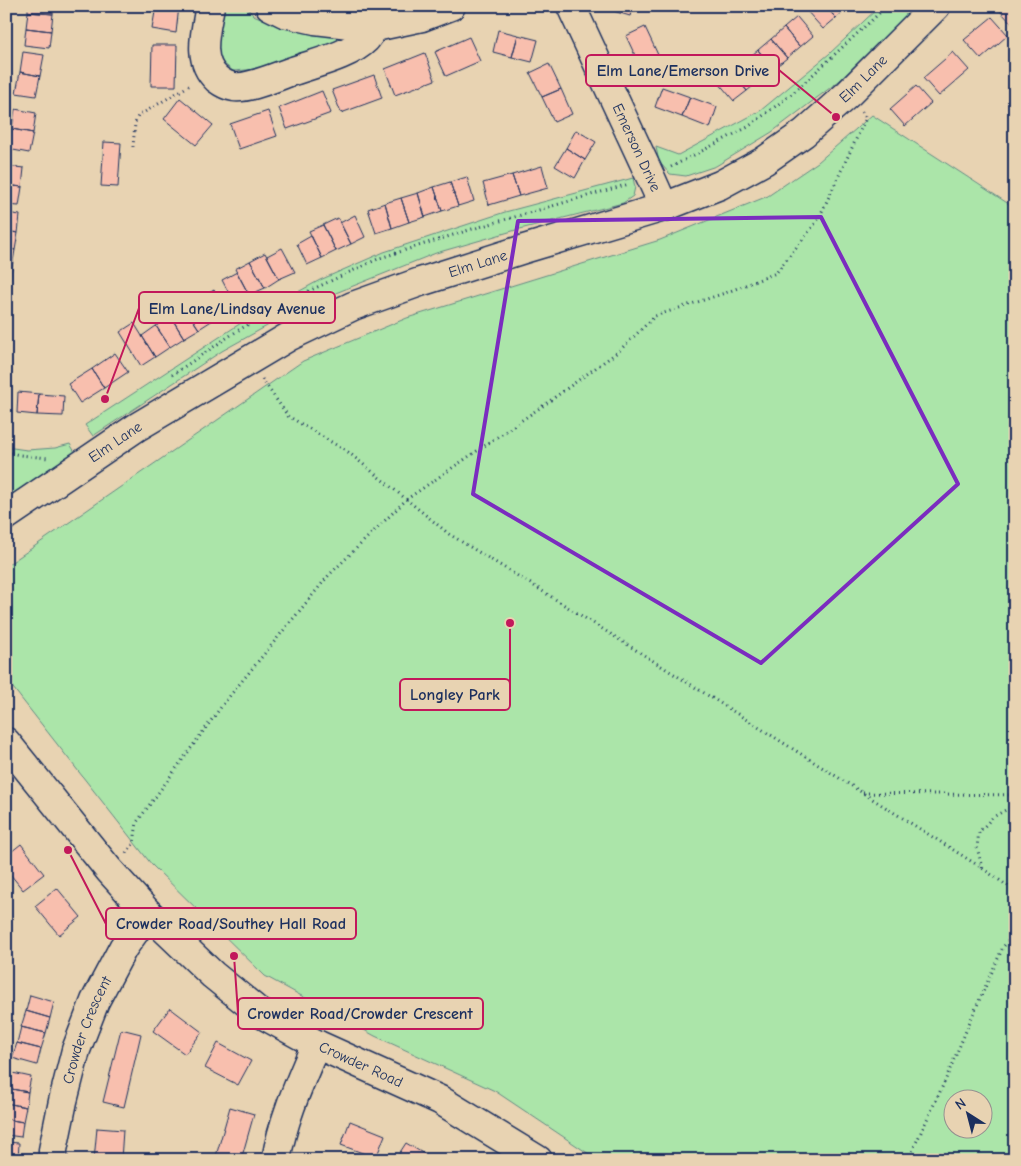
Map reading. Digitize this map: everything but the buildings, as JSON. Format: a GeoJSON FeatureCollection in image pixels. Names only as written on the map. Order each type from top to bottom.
{"type":"FeatureCollection","features":[{"type":"Feature","properties":{"kind":"street"},"geometry":{"type":"LineString","coordinates":[[210,6],[203,43],[207,64],[211,73],[221,83],[234,87],[250,85],[339,55],[356,47],[375,26]]}},
{"type":"Feature","properties":{"kind":"street"},"geometry":{"type":"LineString","coordinates":[[270,6],[284,13],[315,20],[375,26],[422,12],[451,6]]}},
{"type":"Feature","properties":{"kind":"street","name":"Emerson Drive"},"geometry":{"type":"LineString","coordinates":[[571,6],[664,207]]}},
{"type":"Feature","properties":{"kind":"street","name":"Elm Lane"},"geometry":{"type":"LineString","coordinates":[[6,516],[138,427],[290,336],[353,306],[448,273],[664,207],[720,185],[764,161],[804,133],[849,93],[936,6]]}},
{"type":"Feature","properties":{"kind":"street","name":"Crowder Road"},"geometry":{"type":"LineString","coordinates":[[10,755],[148,913],[213,975],[260,1012],[316,1044],[440,1100],[527,1157]]}},
{"type":"Feature","properties":{"kind":"street","name":"Crowder Crescent"},"geometry":{"type":"LineString","coordinates":[[53,1160],[53,1150],[63,1101],[79,1042],[95,1001],[123,948],[148,913]]}},
{"type":"Feature","properties":{"kind":"street"},"geometry":{"type":"LineString","coordinates":[[276,1160],[290,1104],[316,1044]]}},
{"type":"Feature","properties":{"kind":"path"},"geometry":{"type":"LineString","coordinates":[[133,148],[135,123],[138,116],[211,73]]}},
{"type":"Feature","properties":{"kind":"path"},"geometry":{"type":"LineString","coordinates":[[109,870],[134,843],[137,822],[224,703],[329,575],[407,499],[619,351],[654,316],[725,293],[776,273],[818,220],[866,118],[849,93]]}},
{"type":"Feature","properties":{"kind":"path"},"geometry":{"type":"LineString","coordinates":[[249,360],[288,416],[348,452],[449,534],[548,594],[982,868],[1015,891]]}},
{"type":"Feature","properties":{"kind":"path"},"geometry":{"type":"LineString","coordinates":[[863,794],[1015,796]]}},
{"type":"Feature","properties":{"kind":"path"},"geometry":{"type":"LineString","coordinates":[[982,868],[977,847],[979,832],[993,817],[1015,805]]}},
{"type":"Feature","properties":{"kind":"path"},"geometry":{"type":"LineString","coordinates":[[908,1160],[945,1081],[1003,947],[1015,933]]}},
{"type":"Feature","properties":{"kind":"highlighted area"},"geometry":{"type":"Polygon","coordinates":[[[821,217],[958,484],[761,663],[473,494],[518,221],[821,217]]]}},
{"type":"Feature","properties":{"kind":"green space"},"geometry":{"type":"Polygon","coordinates":[[[217,6],[246,6],[253,15],[282,26],[337,34],[342,38],[330,49],[314,57],[296,55],[259,69],[233,71],[223,63],[215,47],[217,6]]]}},
{"type":"Feature","properties":{"kind":"green space"},"geometry":{"type":"Polygon","coordinates":[[[880,6],[916,6],[839,81],[772,132],[716,166],[686,176],[670,174],[659,162],[656,147],[678,155],[760,111],[829,54],[880,6]]]}},
{"type":"Feature","properties":{"kind":"green space"},"geometry":{"type":"Polygon","coordinates":[[[872,115],[1015,208],[1015,1160],[598,1160],[495,1091],[375,1036],[265,976],[152,865],[6,679],[6,566],[303,361],[407,318],[660,240],[768,196],[818,162],[872,115]]]}},
{"type":"Feature","properties":{"kind":"green space"},"geometry":{"type":"Polygon","coordinates":[[[633,178],[635,187],[633,196],[623,203],[516,230],[436,253],[303,306],[222,351],[93,436],[85,425],[241,323],[320,280],[384,252],[505,212],[633,178]]]}},
{"type":"Feature","properties":{"kind":"green space"},"geometry":{"type":"Polygon","coordinates":[[[70,444],[75,452],[6,502],[6,447],[27,450],[55,448],[70,444]]]}},
{"type":"Feature","properties":{"kind":"place","name":"Elm Lane/Emerson Drive"},"geometry":{"type":"Point","coordinates":[836,117]}},
{"type":"Feature","properties":{"kind":"place","name":"Elm Lane/Lindsay Avenue"},"geometry":{"type":"Point","coordinates":[105,399]}},
{"type":"Feature","properties":{"kind":"place","name":"Longley Park"},"geometry":{"type":"Point","coordinates":[510,623]}},
{"type":"Feature","properties":{"kind":"place","name":"Crowder Road/Southey Hall Road"},"geometry":{"type":"Point","coordinates":[68,850]}},
{"type":"Feature","properties":{"kind":"place","name":"Crowder Road/Crowder Crescent"},"geometry":{"type":"Point","coordinates":[234,956]}}]}
